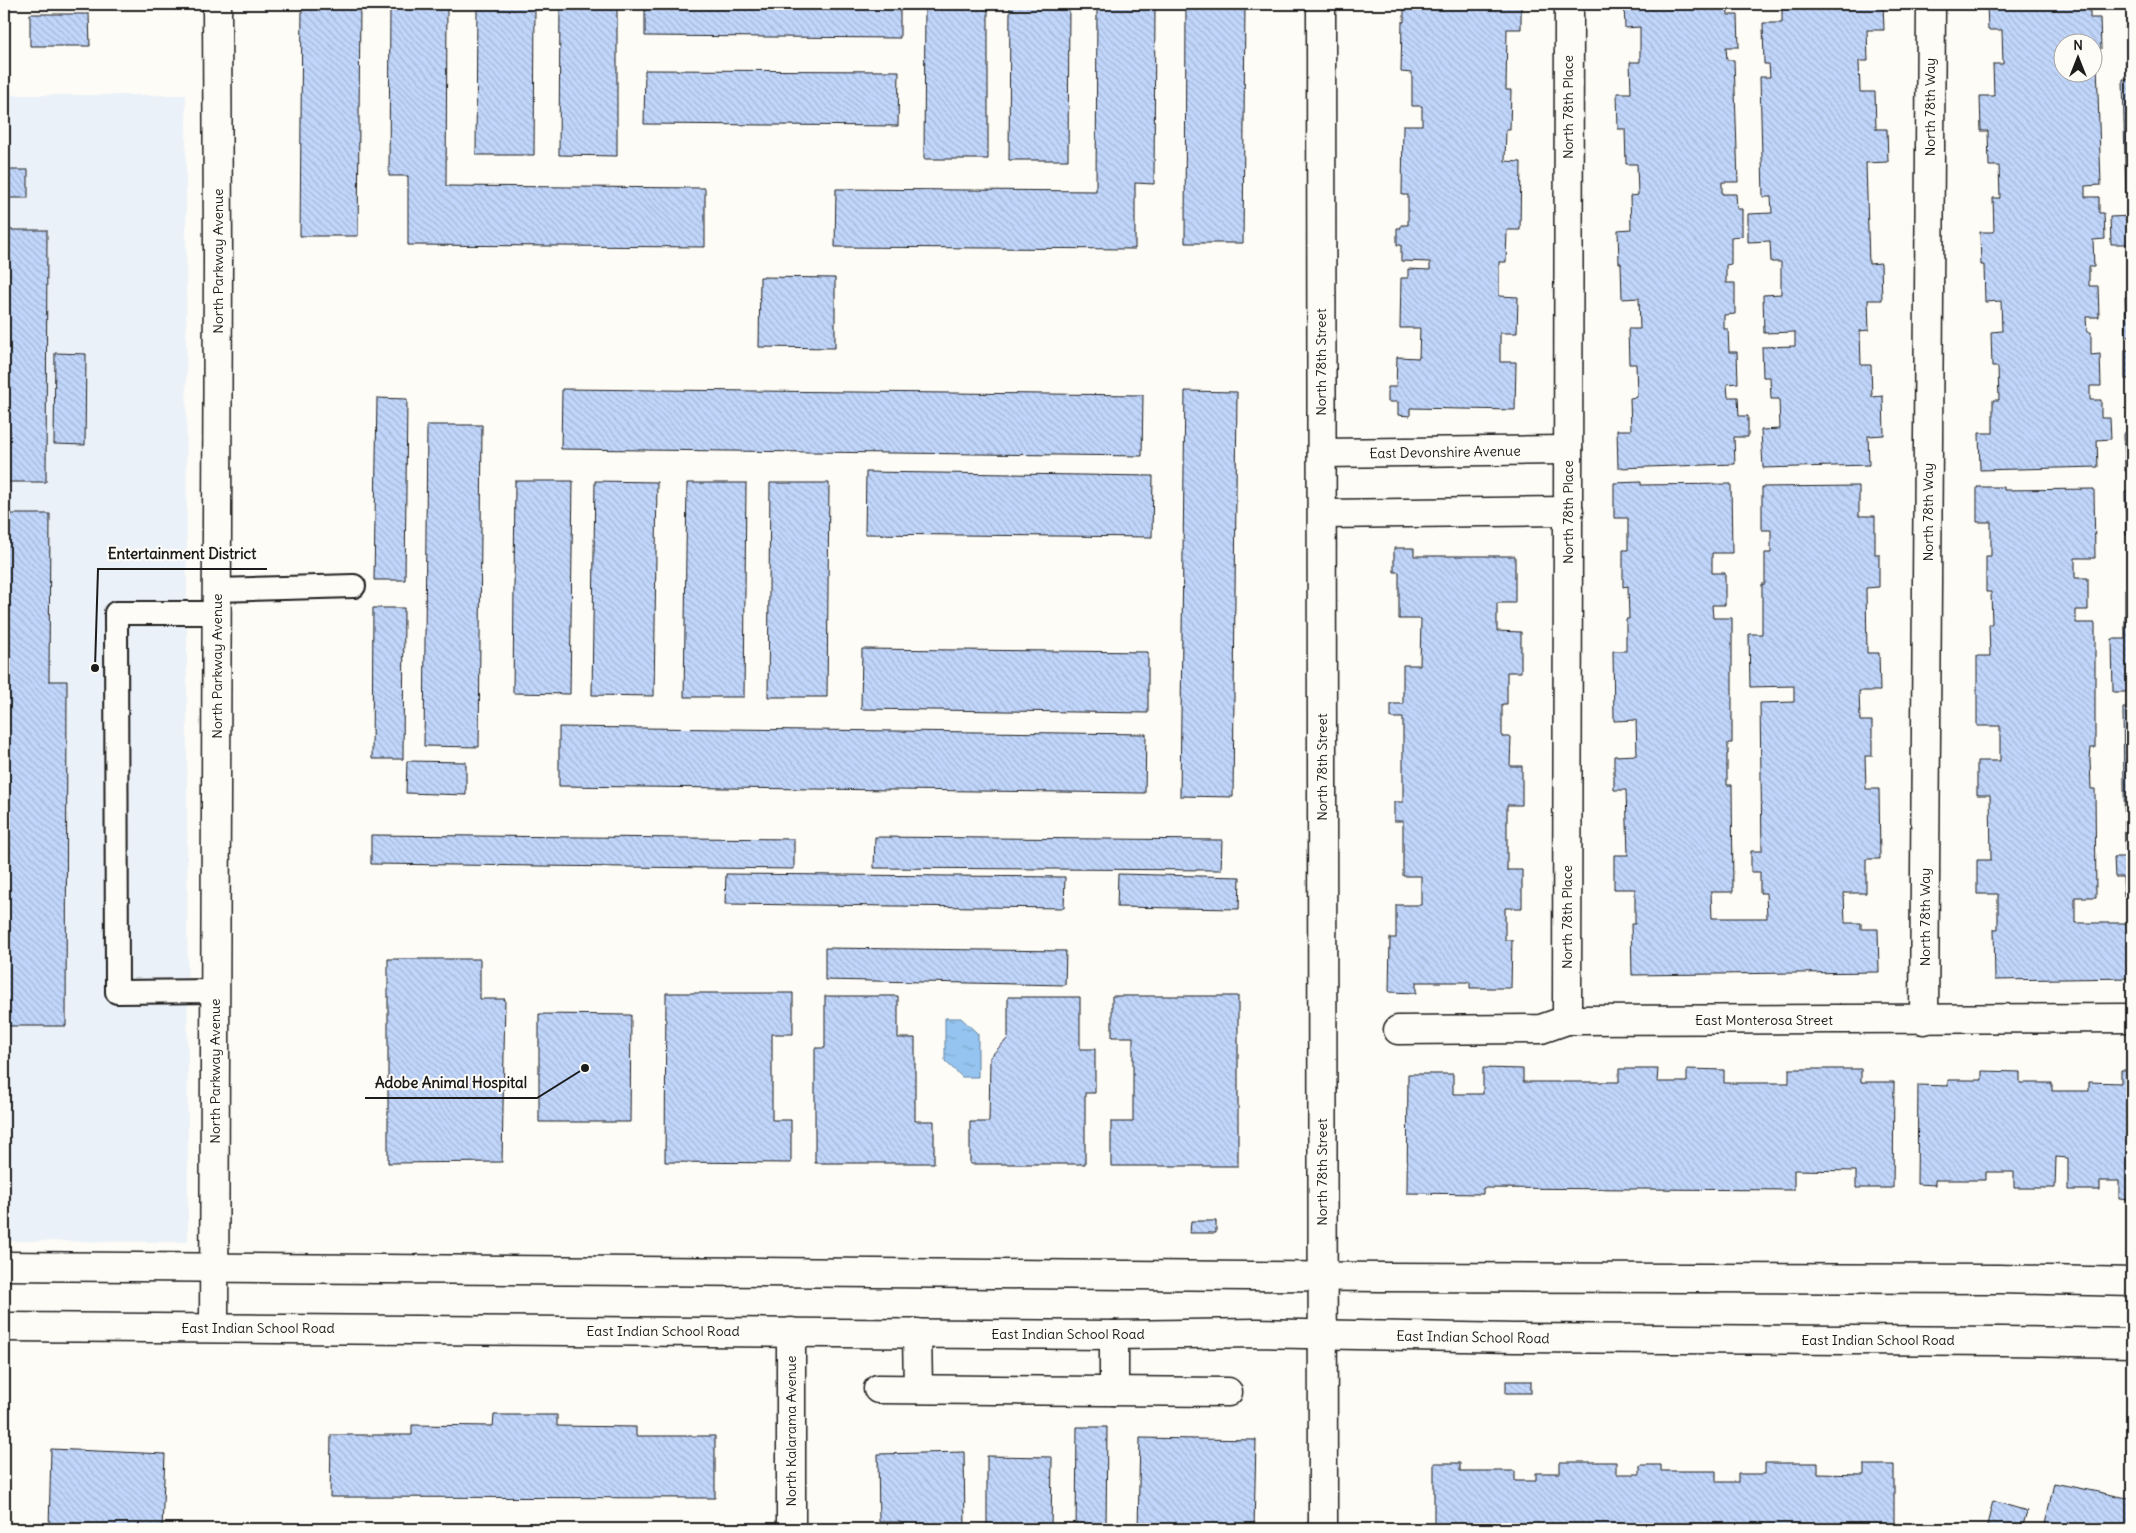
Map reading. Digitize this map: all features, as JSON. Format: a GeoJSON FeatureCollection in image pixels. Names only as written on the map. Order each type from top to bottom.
{"type":"FeatureCollection","features":[{"type":"Feature","properties":{"kind":"street","name":"North Parkway Avenue"},"geometry":{"type":"LineString","coordinates":[[214,1328],[217,4]]}},
{"type":"Feature","properties":{"kind":"street","name":"North 78th Street"},"geometry":{"type":"LineString","coordinates":[[1321,4],[1323,1529]]}},
{"type":"Feature","properties":{"kind":"street","name":"North 78th Place"},"geometry":{"type":"LineString","coordinates":[[1567,1020],[1569,4]]}},
{"type":"Feature","properties":{"kind":"street","name":"North 78th Way"},"geometry":{"type":"LineString","coordinates":[[1924,1020],[1931,4]]}},
{"type":"Feature","properties":{"kind":"street","name":"East Devonshire Avenue"},"geometry":{"type":"LineString","coordinates":[[1322,453],[1568,450]]}},
{"type":"Feature","properties":{"kind":"street"},"geometry":{"type":"LineString","coordinates":[[1322,514],[1569,511]]}},
{"type":"Feature","properties":{"kind":"street","name":"East Monterosa Street"},"geometry":{"type":"LineString","coordinates":[[1398,1030],[1541,1030],[1567,1020],[2132,1018]]}},
{"type":"Feature","properties":{"kind":"street"},"geometry":{"type":"LineString","coordinates":[[4,1266],[1323,1277],[1990,1279],[2132,1282]]}},
{"type":"Feature","properties":{"kind":"street","name":"East Indian School Road"},"geometry":{"type":"LineString","coordinates":[[4,1327],[1114,1335],[1257,1333],[2132,1343]]}},
{"type":"Feature","properties":{"kind":"street","name":"North Kalarama Avenue"},"geometry":{"type":"LineString","coordinates":[[791,1332],[791,1529]]}},
{"type":"Feature","properties":{"kind":"street"},"geometry":{"type":"LineString","coordinates":[[917,1333],[918,1389]]}},
{"type":"Feature","properties":{"kind":"street"},"geometry":{"type":"LineString","coordinates":[[1114,1335],[1114,1391]]}},
{"type":"Feature","properties":{"kind":"street"},"geometry":{"type":"LineString","coordinates":[[878,1389],[1228,1392]]}},
{"type":"Feature","properties":{"kind":"lane"},"geometry":{"type":"LineString","coordinates":[[215,991],[117,992],[116,613],[354,586]]}},
{"type":"Feature","properties":{"kind":"shaded area"},"geometry":{"type":"Polygon","coordinates":[[[4,95],[186,95],[188,1242],[4,1241],[4,95]]]}},
{"type":"Feature","properties":{"kind":"water"},"geometry":{"type":"Polygon","coordinates":[[[945,1018],[961,1018],[978,1034],[978,1077],[962,1077],[945,1061],[945,1018]]]}},
{"type":"Feature","properties":{"kind":"building"},"geometry":{"type":"Polygon","coordinates":[[[302,4],[360,4],[358,236],[300,236],[302,4]]]}},
{"type":"Feature","properties":{"kind":"building"},"geometry":{"type":"Polygon","coordinates":[[[390,4],[447,4],[446,186],[705,188],[705,247],[408,245],[408,176],[389,176],[390,4]]]}},
{"type":"Feature","properties":{"kind":"building"},"geometry":{"type":"Polygon","coordinates":[[[477,4],[535,4],[534,155],[476,155],[477,4]]]}},
{"type":"Feature","properties":{"kind":"building"},"geometry":{"type":"Polygon","coordinates":[[[560,4],[617,4],[617,156],[559,155],[560,4]]]}},
{"type":"Feature","properties":{"kind":"building"},"geometry":{"type":"Polygon","coordinates":[[[645,4],[900,4],[900,38],[645,36],[645,4]]]}},
{"type":"Feature","properties":{"kind":"building"},"geometry":{"type":"Polygon","coordinates":[[[925,4],[988,4],[988,159],[924,159],[925,4]]]}},
{"type":"Feature","properties":{"kind":"building"},"geometry":{"type":"Polygon","coordinates":[[[1010,4],[1069,4],[1068,160],[1009,160],[1010,4]]]}},
{"type":"Feature","properties":{"kind":"building"},"geometry":{"type":"Polygon","coordinates":[[[1097,4],[1155,4],[1154,184],[1135,183],[1135,249],[835,247],[836,189],[1096,191],[1097,4]]]}},
{"type":"Feature","properties":{"kind":"building"},"geometry":{"type":"Polygon","coordinates":[[[1186,4],[1245,4],[1243,243],[1185,243],[1186,4]]]}},
{"type":"Feature","properties":{"kind":"building"},"geometry":{"type":"Polygon","coordinates":[[[1404,4],[1521,4],[1521,29],[1507,29],[1506,90],[1511,90],[1510,130],[1506,130],[1505,161],[1521,162],[1520,230],[1507,230],[1506,262],[1499,262],[1499,296],[1518,297],[1517,333],[1500,333],[1500,362],[1516,362],[1515,410],[1410,408],[1410,416],[1398,415],[1398,402],[1388,402],[1388,387],[1396,387],[1397,357],[1419,358],[1420,328],[1400,328],[1401,278],[1408,278],[1408,269],[1430,270],[1430,262],[1401,261],[1401,245],[1397,245],[1397,228],[1401,228],[1401,225],[1408,225],[1408,195],[1402,195],[1403,125],[1422,125],[1422,106],[1412,106],[1412,73],[1401,72],[1404,4]]]}},
{"type":"Feature","properties":{"kind":"building"},"geometry":{"type":"Polygon","coordinates":[[[1624,4],[1727,4],[1728,15],[1738,15],[1739,47],[1726,47],[1727,60],[1734,60],[1738,182],[1722,182],[1722,194],[1736,194],[1737,209],[1742,209],[1742,236],[1731,237],[1731,264],[1726,265],[1726,283],[1735,283],[1735,314],[1724,315],[1724,329],[1728,329],[1729,352],[1737,352],[1738,383],[1727,384],[1728,397],[1738,397],[1739,416],[1748,416],[1748,437],[1734,437],[1735,464],[1618,468],[1617,430],[1631,430],[1630,398],[1637,397],[1636,364],[1629,364],[1628,329],[1640,329],[1639,298],[1622,299],[1621,263],[1619,263],[1618,230],[1631,229],[1630,196],[1638,195],[1637,164],[1626,164],[1625,129],[1618,129],[1617,93],[1631,93],[1630,62],[1640,62],[1640,27],[1625,28],[1624,4]]]}},
{"type":"Feature","properties":{"kind":"building"},"geometry":{"type":"Polygon","coordinates":[[[1782,4],[1883,4],[1884,30],[1867,30],[1868,61],[1859,61],[1860,92],[1875,92],[1876,129],[1887,129],[1888,162],[1866,163],[1869,264],[1881,263],[1882,300],[1868,300],[1869,330],[1860,331],[1861,365],[1871,365],[1872,397],[1883,396],[1884,435],[1868,436],[1869,465],[1763,468],[1761,430],[1780,429],[1779,399],[1771,399],[1770,377],[1763,377],[1762,347],[1795,346],[1795,332],[1764,333],[1763,295],[1781,294],[1781,262],[1771,262],[1770,241],[1748,242],[1748,214],[1772,213],[1771,197],[1763,197],[1760,77],[1770,77],[1769,64],[1764,64],[1763,23],[1782,23],[1782,4]]]}},
{"type":"Feature","properties":{"kind":"building"},"geometry":{"type":"Polygon","coordinates":[[[1987,4],[2090,4],[2090,18],[2100,18],[2100,32],[2054,32],[2054,82],[2098,82],[2101,185],[2085,186],[2085,197],[2099,197],[2099,213],[2104,213],[2105,239],[2093,240],[2094,267],[2089,267],[2089,286],[2098,286],[2099,317],[2086,317],[2087,332],[2091,332],[2091,355],[2100,354],[2101,386],[2090,386],[2090,400],[2101,400],[2101,418],[2110,418],[2111,439],[2097,440],[2098,467],[1980,470],[1979,433],[1993,433],[1993,400],[1999,400],[1998,367],[1992,367],[1991,332],[2002,331],[2001,301],[1985,302],[1984,265],[1981,265],[1980,232],[1994,232],[1993,198],[2000,198],[1999,166],[1989,166],[1988,131],[1981,131],[1980,96],[1994,96],[1993,64],[2003,64],[2002,30],[1988,30],[1987,4]]]}},
{"type":"Feature","properties":{"kind":"building"},"geometry":{"type":"Polygon","coordinates":[[[4,12],[9,12],[8,47],[4,47],[4,12]]]}},
{"type":"Feature","properties":{"kind":"building"},"geometry":{"type":"Polygon","coordinates":[[[30,14],[89,14],[90,46],[30,46],[30,14]]]}},
{"type":"Feature","properties":{"kind":"building"},"geometry":{"type":"Polygon","coordinates":[[[2125,26],[2132,26],[2132,66],[2126,66],[2125,26]]]}},
{"type":"Feature","properties":{"kind":"building"},"geometry":{"type":"Polygon","coordinates":[[[645,70],[899,71],[898,126],[644,124],[645,70]]]}},
{"type":"Feature","properties":{"kind":"building"},"geometry":{"type":"Polygon","coordinates":[[[2123,79],[2132,79],[2132,199],[2126,200],[2123,79]]]}},
{"type":"Feature","properties":{"kind":"building"},"geometry":{"type":"Polygon","coordinates":[[[4,170],[28,170],[28,198],[4,198],[4,170]]]}},
{"type":"Feature","properties":{"kind":"building"},"geometry":{"type":"Polygon","coordinates":[[[2132,216],[2132,244],[2111,244],[2110,217],[2132,216]]]}},
{"type":"Feature","properties":{"kind":"building"},"geometry":{"type":"Polygon","coordinates":[[[4,230],[47,230],[46,482],[4,482],[4,230]]]}},
{"type":"Feature","properties":{"kind":"building"},"geometry":{"type":"Polygon","coordinates":[[[760,277],[835,278],[835,348],[759,347],[760,277]]]}},
{"type":"Feature","properties":{"kind":"building"},"geometry":{"type":"Polygon","coordinates":[[[2125,297],[2132,297],[2132,336],[2126,336],[2125,297]]]}},
{"type":"Feature","properties":{"kind":"building"},"geometry":{"type":"Polygon","coordinates":[[[2125,350],[2132,350],[2132,379],[2125,379],[2125,350]]]}},
{"type":"Feature","properties":{"kind":"building"},"geometry":{"type":"Polygon","coordinates":[[[55,353],[86,354],[85,445],[54,444],[55,353]]]}},
{"type":"Feature","properties":{"kind":"building"},"geometry":{"type":"Polygon","coordinates":[[[562,389],[1143,395],[1142,456],[561,449],[562,389]]]}},
{"type":"Feature","properties":{"kind":"building"},"geometry":{"type":"Polygon","coordinates":[[[1185,391],[1237,392],[1233,797],[1180,796],[1185,391]]]}},
{"type":"Feature","properties":{"kind":"building"},"geometry":{"type":"Polygon","coordinates":[[[377,398],[407,399],[405,580],[374,580],[377,398]]]}},
{"type":"Feature","properties":{"kind":"building"},"geometry":{"type":"Polygon","coordinates":[[[427,425],[482,425],[479,747],[424,746],[427,425]]]}},
{"type":"Feature","properties":{"kind":"building"},"geometry":{"type":"Polygon","coordinates":[[[2124,433],[2132,433],[2132,471],[2125,471],[2124,433]]]}},
{"type":"Feature","properties":{"kind":"building"},"geometry":{"type":"Polygon","coordinates":[[[866,472],[1153,476],[1152,537],[865,534],[866,472]]]}},
{"type":"Feature","properties":{"kind":"building"},"geometry":{"type":"Polygon","coordinates":[[[515,481],[573,481],[570,694],[513,693],[515,481]]]}},
{"type":"Feature","properties":{"kind":"building"},"geometry":{"type":"Polygon","coordinates":[[[595,481],[657,482],[654,696],[592,695],[595,481]]]}},
{"type":"Feature","properties":{"kind":"building"},"geometry":{"type":"Polygon","coordinates":[[[1641,482],[1641,485],[1731,484],[1732,553],[1712,553],[1712,573],[1725,573],[1725,605],[1712,605],[1713,618],[1732,618],[1732,743],[1728,743],[1727,785],[1732,785],[1733,892],[1711,892],[1712,918],[1767,918],[1766,893],[1760,893],[1760,872],[1751,872],[1751,851],[1762,851],[1760,703],[1794,702],[1794,686],[1750,687],[1749,634],[1762,634],[1762,584],[1765,584],[1765,553],[1771,553],[1771,530],[1762,530],[1762,487],[1859,486],[1859,516],[1875,516],[1875,554],[1879,554],[1879,587],[1866,588],[1867,653],[1879,653],[1880,691],[1859,691],[1860,721],[1872,721],[1872,756],[1865,756],[1866,789],[1879,789],[1880,859],[1866,859],[1866,893],[1844,893],[1845,923],[1861,923],[1861,929],[1878,929],[1879,972],[1632,975],[1631,924],[1635,924],[1635,889],[1614,889],[1614,855],[1628,855],[1626,790],[1614,790],[1614,756],[1637,755],[1636,720],[1614,721],[1613,651],[1626,651],[1626,619],[1629,619],[1628,586],[1623,587],[1623,550],[1628,550],[1628,518],[1614,518],[1614,483],[1641,482]]]}},
{"type":"Feature","properties":{"kind":"building"},"geometry":{"type":"Polygon","coordinates":[[[687,483],[746,483],[744,697],[684,697],[687,483]]]}},
{"type":"Feature","properties":{"kind":"building"},"geometry":{"type":"Polygon","coordinates":[[[770,483],[829,483],[827,697],[768,697],[770,483]]]}},
{"type":"Feature","properties":{"kind":"building"},"geometry":{"type":"Polygon","coordinates":[[[1977,487],[2004,487],[2004,490],[2094,489],[2095,558],[2075,558],[2075,578],[2088,578],[2088,610],[2076,610],[2076,623],[2095,623],[2095,748],[2091,748],[2090,759],[2091,789],[2095,789],[2096,897],[2075,897],[2075,923],[2130,923],[2130,897],[2124,897],[2123,877],[2115,877],[2114,857],[2125,857],[2123,708],[2132,708],[2132,978],[1995,980],[1994,929],[1998,929],[1998,894],[1977,894],[1977,860],[1991,860],[1990,795],[1977,795],[1977,761],[2000,761],[2000,726],[1977,726],[1977,656],[1990,656],[1989,624],[1992,624],[1991,592],[1986,592],[1986,556],[1991,556],[1991,522],[1977,522],[1977,487]]]}},
{"type":"Feature","properties":{"kind":"building"},"geometry":{"type":"Polygon","coordinates":[[[2125,492],[2132,492],[2132,535],[2126,535],[2125,492]]]}},
{"type":"Feature","properties":{"kind":"building"},"geometry":{"type":"Polygon","coordinates":[[[4,514],[50,514],[49,681],[67,681],[66,1026],[4,1026],[4,514]]]}},
{"type":"Feature","properties":{"kind":"building"},"geometry":{"type":"Polygon","coordinates":[[[1394,548],[1414,548],[1414,556],[1515,556],[1515,603],[1497,603],[1497,631],[1521,632],[1521,672],[1507,672],[1507,704],[1502,704],[1502,737],[1511,737],[1510,766],[1522,766],[1522,805],[1507,805],[1507,870],[1522,870],[1522,908],[1505,908],[1505,940],[1512,940],[1511,988],[1470,988],[1470,982],[1416,982],[1416,993],[1389,992],[1390,938],[1396,938],[1396,905],[1421,905],[1421,876],[1403,876],[1403,821],[1394,821],[1394,802],[1403,802],[1403,718],[1391,718],[1391,704],[1403,704],[1403,665],[1420,665],[1421,619],[1399,619],[1399,572],[1394,572],[1394,548]]]}},
{"type":"Feature","properties":{"kind":"building"},"geometry":{"type":"Polygon","coordinates":[[[2128,557],[2132,557],[2132,692],[2113,692],[2112,639],[2125,639],[2125,589],[2129,589],[2128,557]]]}},
{"type":"Feature","properties":{"kind":"building"},"geometry":{"type":"Polygon","coordinates":[[[373,608],[404,608],[403,759],[372,759],[373,608]]]}},
{"type":"Feature","properties":{"kind":"building"},"geometry":{"type":"Polygon","coordinates":[[[862,649],[1148,652],[1148,713],[861,709],[862,649]]]}},
{"type":"Feature","properties":{"kind":"building"},"geometry":{"type":"Polygon","coordinates":[[[559,727],[1146,734],[1145,793],[559,786],[559,727]]]}},
{"type":"Feature","properties":{"kind":"building"},"geometry":{"type":"Polygon","coordinates":[[[407,761],[466,762],[466,795],[406,793],[407,761]]]}},
{"type":"Feature","properties":{"kind":"building"},"geometry":{"type":"Polygon","coordinates":[[[371,835],[794,839],[794,869],[371,864],[371,835]]]}},
{"type":"Feature","properties":{"kind":"building"},"geometry":{"type":"Polygon","coordinates":[[[875,837],[1222,840],[1221,870],[874,868],[875,837]]]}},
{"type":"Feature","properties":{"kind":"building"},"geometry":{"type":"Polygon","coordinates":[[[726,874],[1065,877],[1064,908],[725,904],[726,874]]]}},
{"type":"Feature","properties":{"kind":"building"},"geometry":{"type":"Polygon","coordinates":[[[1118,874],[1240,877],[1239,909],[1117,907],[1118,874]]]}},
{"type":"Feature","properties":{"kind":"building"},"geometry":{"type":"Polygon","coordinates":[[[825,948],[1066,951],[1065,985],[825,980],[825,948]]]}},
{"type":"Feature","properties":{"kind":"building"},"geometry":{"type":"Polygon","coordinates":[[[388,959],[480,959],[480,999],[505,999],[502,1162],[388,1163],[388,959]]]}},
{"type":"Feature","properties":{"kind":"building"},"geometry":{"type":"Polygon","coordinates":[[[666,993],[793,993],[793,1034],[772,1034],[772,1120],[791,1120],[791,1163],[665,1162],[666,993]]]}},
{"type":"Feature","properties":{"kind":"building"},"geometry":{"type":"Polygon","coordinates":[[[825,996],[898,996],[898,1038],[915,1038],[915,1121],[934,1121],[934,1163],[815,1163],[815,1048],[825,1048],[825,996]]]}},
{"type":"Feature","properties":{"kind":"building"},"geometry":{"type":"Polygon","coordinates":[[[1112,996],[1238,996],[1238,1166],[1111,1166],[1111,1122],[1133,1122],[1133,1037],[1112,1037],[1112,996]]]}},
{"type":"Feature","properties":{"kind":"building"},"geometry":{"type":"Polygon","coordinates":[[[1008,997],[1080,997],[1080,1049],[1095,1049],[1095,1093],[1085,1093],[1085,1164],[970,1164],[970,1122],[989,1122],[990,1057],[1008,1038],[1008,997]]]}},
{"type":"Feature","properties":{"kind":"building"},"geometry":{"type":"Polygon","coordinates":[[[539,1014],[631,1015],[630,1122],[539,1122],[539,1014]]]}},
{"type":"Feature","properties":{"kind":"building"},"geometry":{"type":"Polygon","coordinates":[[[1483,1068],[1523,1069],[1523,1082],[1619,1082],[1619,1069],[1658,1069],[1657,1082],[1687,1082],[1687,1069],[1724,1070],[1724,1083],[1789,1083],[1789,1069],[1861,1069],[1861,1082],[1894,1082],[1893,1188],[1856,1188],[1856,1171],[1794,1170],[1794,1190],[1483,1188],[1483,1194],[1407,1193],[1408,1074],[1453,1074],[1453,1094],[1483,1094],[1483,1068]]]}},
{"type":"Feature","properties":{"kind":"building"},"geometry":{"type":"Polygon","coordinates":[[[2121,1070],[2132,1070],[2132,1200],[2119,1199],[2119,1181],[2100,1181],[2100,1190],[2068,1190],[2068,1158],[2056,1157],[2055,1188],[2014,1188],[2014,1172],[1986,1172],[1986,1180],[1935,1180],[1935,1185],[1917,1184],[1918,1085],[1948,1086],[1948,1080],[1982,1080],[1982,1071],[2020,1072],[2020,1083],[2052,1083],[2052,1091],[2089,1091],[2089,1082],[2121,1083],[2121,1070]]]}},
{"type":"Feature","properties":{"kind":"building"},"geometry":{"type":"Polygon","coordinates":[[[1191,1221],[1216,1221],[1216,1233],[1190,1233],[1191,1221]]]}},
{"type":"Feature","properties":{"kind":"building"},"geometry":{"type":"Polygon","coordinates":[[[1506,1381],[1531,1381],[1531,1393],[1506,1393],[1506,1381]]]}},
{"type":"Feature","properties":{"kind":"building"},"geometry":{"type":"Polygon","coordinates":[[[494,1415],[557,1415],[557,1426],[636,1427],[636,1436],[715,1436],[715,1498],[330,1497],[331,1435],[412,1435],[412,1425],[493,1426],[494,1415]]]}},
{"type":"Feature","properties":{"kind":"building"},"geometry":{"type":"Polygon","coordinates":[[[1077,1427],[1107,1427],[1106,1529],[1076,1529],[1077,1427]]]}},
{"type":"Feature","properties":{"kind":"building"},"geometry":{"type":"Polygon","coordinates":[[[1140,1438],[1256,1440],[1254,1529],[1138,1529],[1140,1438]]]}},
{"type":"Feature","properties":{"kind":"building"},"geometry":{"type":"Polygon","coordinates":[[[51,1449],[165,1454],[162,1529],[49,1529],[51,1449]]]}},
{"type":"Feature","properties":{"kind":"building"},"geometry":{"type":"Polygon","coordinates":[[[964,1452],[965,1529],[900,1529],[900,1522],[879,1522],[878,1454],[964,1452]]]}},
{"type":"Feature","properties":{"kind":"building"},"geometry":{"type":"Polygon","coordinates":[[[987,1456],[1052,1457],[1051,1529],[987,1529],[987,1456]]]}},
{"type":"Feature","properties":{"kind":"building"},"geometry":{"type":"Polygon","coordinates":[[[1560,1462],[1616,1462],[1616,1474],[1640,1474],[1640,1465],[1661,1465],[1661,1471],[1716,1471],[1716,1482],[1738,1482],[1738,1474],[1765,1474],[1765,1463],[1818,1463],[1818,1474],[1864,1475],[1864,1465],[1894,1465],[1894,1529],[1434,1529],[1434,1463],[1460,1463],[1460,1471],[1515,1471],[1515,1481],[1536,1481],[1536,1473],[1560,1473],[1560,1462]]]}},
{"type":"Feature","properties":{"kind":"building"},"geometry":{"type":"Polygon","coordinates":[[[2054,1483],[2132,1499],[2132,1529],[2044,1529],[2054,1483]]]}},
{"type":"Feature","properties":{"kind":"building"},"geometry":{"type":"Polygon","coordinates":[[[1993,1501],[2027,1511],[2022,1529],[1986,1529],[1993,1501]]]}},
{"type":"Feature","properties":{"kind":"place","name":"Entertainment District"},"geometry":{"type":"Point","coordinates":[95,668]}},
{"type":"Feature","properties":{"kind":"place","name":"Adobe Animal Hospital"},"geometry":{"type":"Point","coordinates":[585,1068]}}]}
